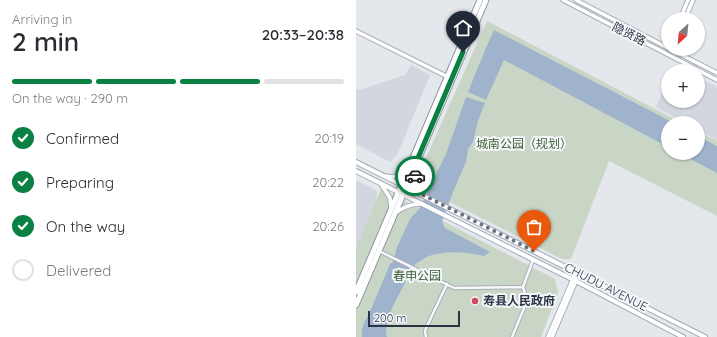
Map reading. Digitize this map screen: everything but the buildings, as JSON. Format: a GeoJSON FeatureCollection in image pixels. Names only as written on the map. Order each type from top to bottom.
{"type":"FeatureCollection","features":[{"type":"Feature","properties":{"kind":"highway"},"geometry":{"type":"LineString","coordinates":[[356,292],[413,165],[480,0]]}},
{"type":"Feature","properties":{"kind":"highway"},"geometry":{"type":"LineString","coordinates":[[450,77],[486,0]]}},
{"type":"Feature","properties":{"kind":"highway"},"geometry":{"type":"LineString","coordinates":[[356,305],[379,251],[391,216]]}},
{"type":"Feature","properties":{"kind":"main road","name":"CHUDU AVENUE"},"geometry":{"type":"LineString","coordinates":[[356,162],[706,337]]}},
{"type":"Feature","properties":{"kind":"main road","name":"CHUDU AVENUE"},"geometry":{"type":"LineString","coordinates":[[356,171],[572,279],[683,337]]}},
{"type":"Feature","properties":{"kind":"street","name":"隐贤路"},"geometry":{"type":"LineString","coordinates":[[563,0],[661,51]]}},
{"type":"Feature","properties":{"kind":"street","name":"隐贤路"},"geometry":{"type":"LineString","coordinates":[[576,0],[661,44]]}},
{"type":"Feature","properties":{"kind":"street"},"geometry":{"type":"LineString","coordinates":[[683,12],[688,0]]}},
{"type":"Feature","properties":{"kind":"street"},"geometry":{"type":"LineString","coordinates":[[688,12],[693,0]]}},
{"type":"Feature","properties":{"kind":"street"},"geometry":{"type":"LineString","coordinates":[[356,31],[450,77]]}},
{"type":"Feature","properties":{"kind":"street","name":"隐贤路"},"geometry":{"type":"LineString","coordinates":[[670,56],[717,80]]}},
{"type":"Feature","properties":{"kind":"street","name":"隐贤路"},"geometry":{"type":"LineString","coordinates":[[684,56],[717,74]]}},
{"type":"Feature","properties":{"kind":"street"},"geometry":{"type":"LineString","coordinates":[[382,174],[397,176],[413,165],[416,182],[419,190],[424,196]]}},
{"type":"Feature","properties":{"kind":"street"},"geometry":{"type":"LineString","coordinates":[[379,182],[384,187],[390,198],[391,216]]}},
{"type":"Feature","properties":{"kind":"street"},"geometry":{"type":"LineString","coordinates":[[391,216],[412,204],[421,204]]}},
{"type":"Feature","properties":{"kind":"street"},"geometry":{"type":"LineString","coordinates":[[379,251],[454,288],[523,287]]}},
{"type":"Feature","properties":{"kind":"street"},"geometry":{"type":"LineString","coordinates":[[512,337],[527,301],[523,287],[533,260]]}},
{"type":"Feature","properties":{"kind":"street"},"geometry":{"type":"LineString","coordinates":[[548,337],[572,279],[577,273]]}},
{"type":"Feature","properties":{"kind":"street"},"geometry":{"type":"LineString","coordinates":[[552,337],[577,273]]}},
{"type":"Feature","properties":{"kind":"street"},"geometry":{"type":"LineString","coordinates":[[426,337],[427,326],[447,284]]}},
{"type":"Feature","properties":{"kind":"shaded area"},"geometry":{"type":"Polygon","coordinates":[[[411,65],[430,75],[398,153],[390,162],[356,144],[356,89],[359,90],[405,75],[411,65]]]}},
{"type":"Feature","properties":{"kind":"shaded area"},"geometry":{"type":"Polygon","coordinates":[[[705,81],[717,87],[717,140],[705,134],[705,116],[672,116],[656,107],[661,95],[661,108],[705,108],[705,81]]]}},
{"type":"Feature","properties":{"kind":"shaded area"},"geometry":{"type":"Polygon","coordinates":[[[356,180],[377,191],[376,210],[356,256],[356,180]]]}},
{"type":"Feature","properties":{"kind":"green space","name":"城南公园（规划）"},"geometry":{"type":"Polygon","coordinates":[[[487,21],[669,116],[661,116],[661,160],[705,160],[705,135],[717,141],[717,216],[609,161],[571,259],[562,259],[424,189],[421,169],[487,21]]]}},
{"type":"Feature","properties":{"kind":"green space","name":"春申公园"},"geometry":{"type":"Polygon","coordinates":[[[381,189],[555,279],[558,293],[541,337],[356,337],[356,248],[381,189]]]}},
{"type":"Feature","properties":{"kind":"water"},"geometry":{"type":"Polygon","coordinates":[[[494,30],[661,116],[661,143],[504,60],[486,100],[468,92],[494,30]]]}},
{"type":"Feature","properties":{"kind":"water"},"geometry":{"type":"Polygon","coordinates":[[[466,97],[485,103],[478,121],[473,142],[468,149],[466,162],[442,222],[445,228],[490,252],[484,256],[470,253],[450,252],[436,254],[429,256],[415,264],[414,272],[407,279],[387,321],[387,337],[362,337],[363,325],[390,264],[393,262],[397,247],[410,219],[419,209],[446,154],[466,97]]]}},
{"type":"Feature","properties":{"kind":"water"},"geometry":{"type":"Polygon","coordinates":[[[705,140],[717,146],[717,173],[692,160],[705,160],[705,140]]]}},
{"type":"Feature","properties":{"kind":"way so far"},"geometry":{"type":"LineString","coordinates":[[415,176],[419,190],[423,195],[534,251]]}},
{"type":"Feature","properties":{"kind":"place","name":"寿县人民政府"},"geometry":{"type":"Point","coordinates":[475,301]}},
{"type":"Feature","properties":{"kind":"route"},"geometry":{"type":"LineString","coordinates":[[415,176],[415,165],[463,52]]}}]}
